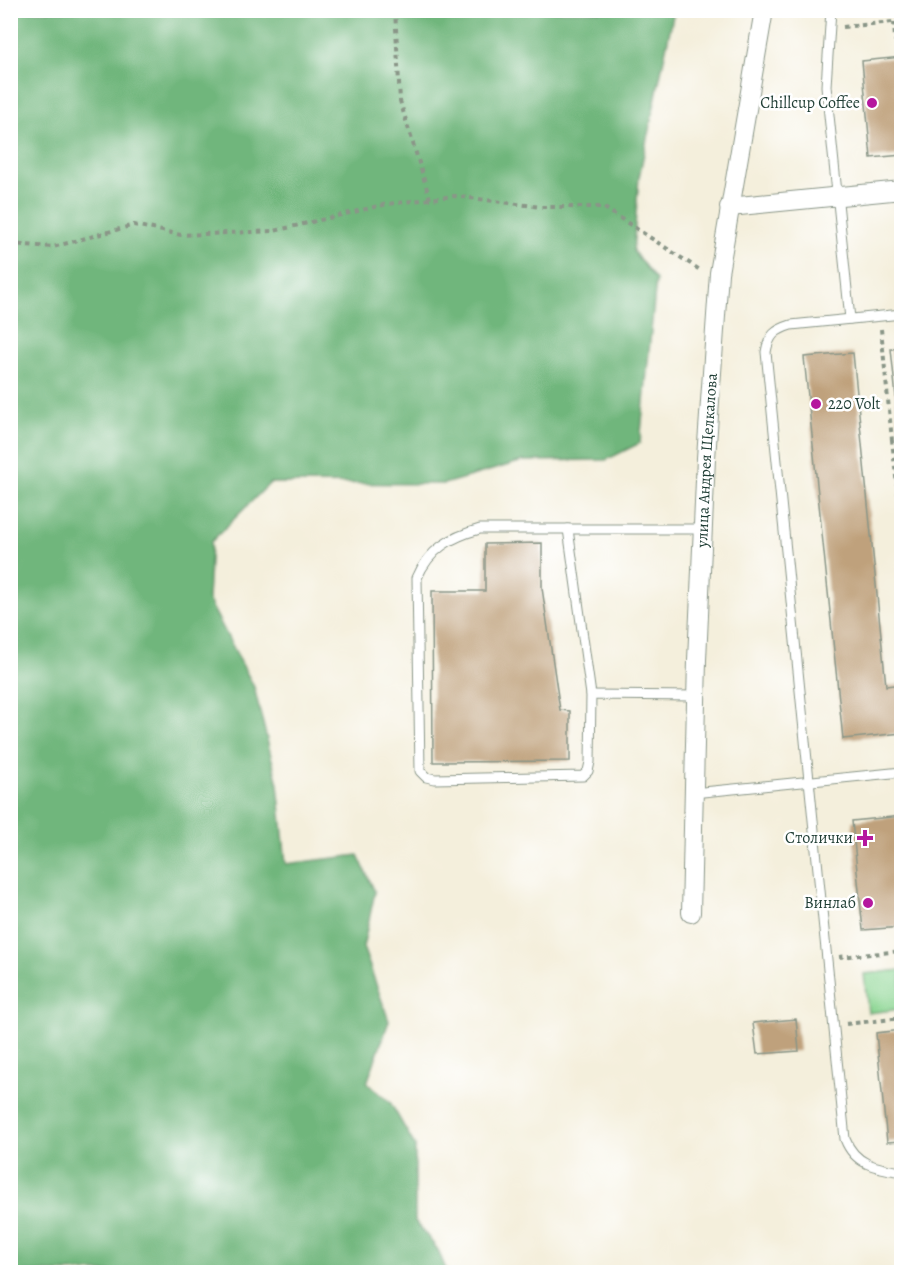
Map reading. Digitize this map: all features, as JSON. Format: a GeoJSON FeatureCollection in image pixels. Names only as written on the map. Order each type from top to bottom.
{"type":"FeatureCollection","features":[{"type":"Feature","properties":{"kind":"street","name":"улица Андрея Щелкалова"},"geometry":{"type":"LineString","coordinates":[[691,913],[703,529],[719,273],[764,10]]}},
{"type":"Feature","properties":{"kind":"street"},"geometry":{"type":"LineString","coordinates":[[729,207],[902,190]]}},
{"type":"Feature","properties":{"kind":"lane"},"geometry":{"type":"LineString","coordinates":[[831,10],[826,86],[850,319]]}},
{"type":"Feature","properties":{"kind":"lane"},"geometry":{"type":"LineString","coordinates":[[902,314],[791,325],[778,329],[768,341],[766,352],[845,1139],[850,1151],[868,1165],[902,1172]]}},
{"type":"Feature","properties":{"kind":"lane"},"geometry":{"type":"LineString","coordinates":[[568,529],[591,695],[588,771],[583,776],[435,779],[426,777],[420,771],[417,578],[423,563],[435,549],[459,535],[480,529],[568,529],[703,529]]}},
{"type":"Feature","properties":{"kind":"lane"},"geometry":{"type":"LineString","coordinates":[[591,695],[696,696]]}},
{"type":"Feature","properties":{"kind":"lane"},"geometry":{"type":"LineString","coordinates":[[693,793],[902,772]]}},
{"type":"Feature","properties":{"kind":"path"},"geometry":{"type":"LineString","coordinates":[[394,10],[400,101],[430,199]]}},
{"type":"Feature","properties":{"kind":"path"},"geometry":{"type":"LineString","coordinates":[[829,28],[902,21]]}},
{"type":"Feature","properties":{"kind":"path"},"geometry":{"type":"LineString","coordinates":[[894,22],[895,40],[902,46]]}},
{"type":"Feature","properties":{"kind":"path"},"geometry":{"type":"LineString","coordinates":[[10,244],[53,247],[134,225],[181,235],[274,231],[387,204],[455,196],[540,207],[603,207],[702,271]]}},
{"type":"Feature","properties":{"kind":"path"},"geometry":{"type":"LineString","coordinates":[[883,350],[901,530]]}},
{"type":"Feature","properties":{"kind":"path"},"geometry":{"type":"LineString","coordinates":[[892,440],[902,440]]}},
{"type":"Feature","properties":{"kind":"path"},"geometry":{"type":"LineString","coordinates":[[895,470],[902,469]]}},
{"type":"Feature","properties":{"kind":"path"},"geometry":{"type":"LineString","coordinates":[[827,958],[902,951]]}},
{"type":"Feature","properties":{"kind":"path"},"geometry":{"type":"LineString","coordinates":[[833,1025],[902,1018]]}},
{"type":"Feature","properties":{"kind":"green space"},"geometry":{"type":"Polygon","coordinates":[[[10,11],[674,11],[639,177],[633,251],[656,280],[640,443],[606,460],[523,461],[444,484],[270,483],[211,542],[208,599],[254,687],[278,784],[286,864],[358,855],[375,892],[363,947],[389,1021],[367,1083],[390,1102],[415,1146],[415,1221],[438,1250],[447,1272],[11,1272],[10,11]]]}},
{"type":"Feature","properties":{"kind":"green space"},"geometry":{"type":"Polygon","coordinates":[[[901,970],[901,1009],[868,1013],[864,974],[901,970]]]}},
{"type":"Feature","properties":{"kind":"building"},"geometry":{"type":"Polygon","coordinates":[[[902,57],[902,155],[871,158],[862,61],[902,57]]]}},
{"type":"Feature","properties":{"kind":"building"},"geometry":{"type":"Polygon","coordinates":[[[902,348],[902,425],[899,426],[891,349],[902,348]]]}},
{"type":"Feature","properties":{"kind":"building"},"geometry":{"type":"Polygon","coordinates":[[[853,353],[886,686],[902,684],[902,733],[843,739],[804,357],[853,353]]]}},
{"type":"Feature","properties":{"kind":"building"},"geometry":{"type":"Polygon","coordinates":[[[542,543],[542,588],[560,710],[570,711],[570,761],[433,762],[432,591],[485,591],[485,544],[542,543]]]}},
{"type":"Feature","properties":{"kind":"building"},"geometry":{"type":"Polygon","coordinates":[[[902,816],[902,927],[863,930],[852,821],[902,816]]]}},
{"type":"Feature","properties":{"kind":"building"},"geometry":{"type":"Polygon","coordinates":[[[796,1019],[799,1051],[757,1054],[753,1023],[796,1019]]]}},
{"type":"Feature","properties":{"kind":"building"},"geometry":{"type":"Polygon","coordinates":[[[902,1030],[902,1141],[887,1142],[876,1033],[902,1030]]]}},
{"type":"Feature","properties":{"kind":"place","name":"Chillcup Coffee"},"geometry":{"type":"Point","coordinates":[872,103]}},
{"type":"Feature","properties":{"kind":"place","name":"220 Volt"},"geometry":{"type":"Point","coordinates":[816,404]}},
{"type":"Feature","properties":{"kind":"place","name":"Столички"},"geometry":{"type":"Point","coordinates":[865,838]}},
{"type":"Feature","properties":{"kind":"place","name":"Винлаб"},"geometry":{"type":"Point","coordinates":[868,903]}}]}
